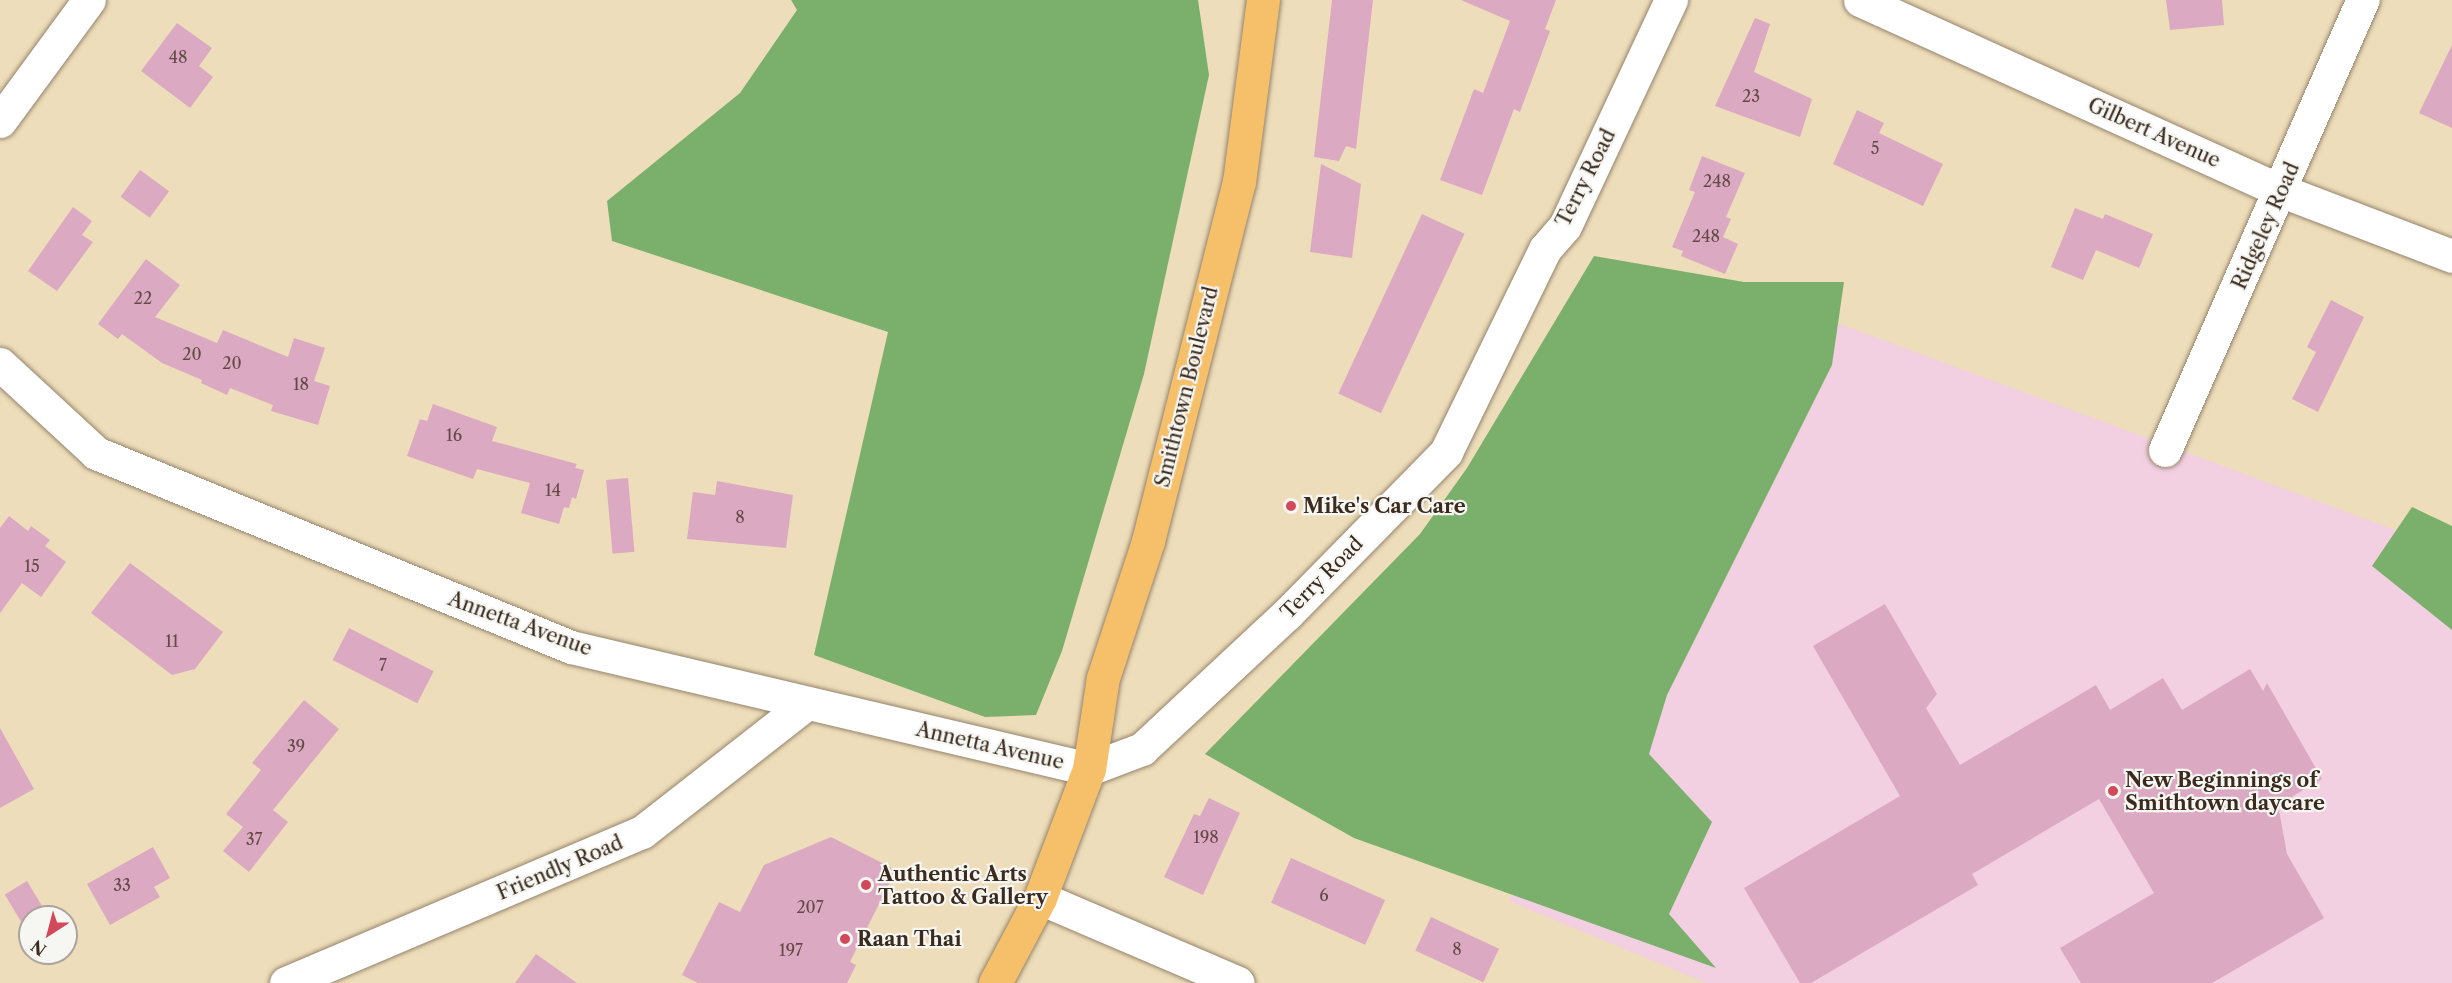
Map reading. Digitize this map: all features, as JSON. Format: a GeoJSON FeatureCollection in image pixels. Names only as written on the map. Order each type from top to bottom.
{"type":"FeatureCollection","features":[{"type":"Feature","properties":{"kind":"main road","name":"Smithtown Boulevard"},"geometry":{"type":"LineString","coordinates":[[1089,769],[1103,678],[1148,541],[1239,182],[1263,0]]}},
{"type":"Feature","properties":{"kind":"main road"},"geometry":{"type":"LineString","coordinates":[[995,983],[1040,897],[1089,769]]}},
{"type":"Feature","properties":{"kind":"street"},"geometry":{"type":"LineString","coordinates":[[0,121],[89,0]]}},
{"type":"Feature","properties":{"kind":"street","name":"Terry Road"},"geometry":{"type":"LineString","coordinates":[[1089,769],[1142,749],[1287,614],[1446,452],[1545,249],[1565,226],[1671,0]]}},
{"type":"Feature","properties":{"kind":"street","name":"Gilbert Avenue"},"geometry":{"type":"LineString","coordinates":[[1860,0],[2282,191],[2452,256]]}},
{"type":"Feature","properties":{"kind":"street","name":"Ridgeley Road"},"geometry":{"type":"LineString","coordinates":[[2165,450],[2282,191],[2363,0]]}},
{"type":"Feature","properties":{"kind":"street","name":"Annetta Avenue"},"geometry":{"type":"LineString","coordinates":[[0,364],[96,453],[571,647],[1089,769]]}},
{"type":"Feature","properties":{"kind":"street","name":"Friendly Road"},"geometry":{"type":"LineString","coordinates":[[286,983],[642,832],[806,704]]}},
{"type":"Feature","properties":{"kind":"street"},"geometry":{"type":"LineString","coordinates":[[1040,897],[1238,983]]}},
{"type":"Feature","properties":{"kind":"shaded area"},"geometry":{"type":"Polygon","coordinates":[[[1821,317],[2452,551],[2452,983],[1706,983],[1509,901],[1821,317]]]}},
{"type":"Feature","properties":{"kind":"green space"},"geometry":{"type":"Polygon","coordinates":[[[791,0],[1198,0],[1209,75],[1144,374],[1062,651],[1036,715],[985,717],[814,655],[888,332],[612,241],[607,201],[740,93],[797,10],[791,0]]]}},
{"type":"Feature","properties":{"kind":"green space"},"geometry":{"type":"Polygon","coordinates":[[[1594,256],[1744,282],[1844,282],[1832,365],[1667,695],[1649,754],[1712,822],[1669,914],[1716,968],[1354,838],[1205,754],[1420,534],[1467,468],[1594,256]]]}},
{"type":"Feature","properties":{"kind":"green space"},"geometry":{"type":"Polygon","coordinates":[[[2412,507],[2452,526],[2452,630],[2372,566],[2412,507]]]}},
{"type":"Feature","properties":{"kind":"building"},"geometry":{"type":"Polygon","coordinates":[[[1332,0],[1373,0],[1356,149],[1346,146],[1339,161],[1314,157],[1332,0]]]}},
{"type":"Feature","properties":{"kind":"building"},"geometry":{"type":"Polygon","coordinates":[[[1461,0],[1556,0],[1545,29],[1550,31],[1520,112],[1514,109],[1482,195],[1440,180],[1474,89],[1483,93],[1510,21],[1461,0]]]}},
{"type":"Feature","properties":{"kind":"building"},"geometry":{"type":"Polygon","coordinates":[[[2166,0],[2222,0],[2224,25],[2170,30],[2166,0]]]}},
{"type":"Feature","properties":{"kind":"building"},"geometry":{"type":"Polygon","coordinates":[[[1755,18],[1770,24],[1754,72],[1812,99],[1800,137],[1715,106],[1755,18]]]}},
{"type":"Feature","properties":{"kind":"building"},"geometry":{"type":"Polygon","coordinates":[[[177,23],[212,48],[199,66],[213,77],[190,108],[141,71],[177,23]]]}},
{"type":"Feature","properties":{"kind":"building"},"geometry":{"type":"Polygon","coordinates":[[[2452,45],[2452,128],[2419,113],[2452,45]]]}},
{"type":"Feature","properties":{"kind":"building"},"geometry":{"type":"Polygon","coordinates":[[[1857,110],[1884,123],[1879,133],[1943,164],[1923,206],[1833,164],[1857,110]]]}},
{"type":"Feature","properties":{"kind":"building"},"geometry":{"type":"Polygon","coordinates":[[[1702,156],[1745,173],[1726,217],[1731,219],[1723,237],[1738,244],[1725,274],[1681,256],[1683,251],[1672,247],[1695,192],[1689,190],[1702,156]]]}},
{"type":"Feature","properties":{"kind":"building"},"geometry":{"type":"Polygon","coordinates":[[[1321,164],[1361,184],[1352,258],[1310,252],[1321,164]]]}},
{"type":"Feature","properties":{"kind":"building"},"geometry":{"type":"Polygon","coordinates":[[[140,170],[169,191],[150,218],[121,197],[140,170]]]}},
{"type":"Feature","properties":{"kind":"building"},"geometry":{"type":"Polygon","coordinates":[[[73,207],[92,221],[82,235],[93,242],[57,291],[28,271],[73,207]]]}},
{"type":"Feature","properties":{"kind":"building"},"geometry":{"type":"Polygon","coordinates":[[[2075,208],[2103,219],[2105,214],[2153,234],[2139,268],[2096,250],[2083,280],[2051,267],[2075,208]]]}},
{"type":"Feature","properties":{"kind":"building"},"geometry":{"type":"Polygon","coordinates":[[[1422,214],[1465,234],[1381,413],[1338,393],[1422,214]]]}},
{"type":"Feature","properties":{"kind":"building"},"geometry":{"type":"Polygon","coordinates":[[[146,259],[180,285],[155,317],[217,343],[223,330],[288,357],[294,338],[325,348],[314,381],[330,386],[318,425],[271,411],[273,405],[230,388],[227,395],[201,383],[202,380],[162,363],[122,334],[118,339],[98,324],[146,259]]]}},
{"type":"Feature","properties":{"kind":"building"},"geometry":{"type":"Polygon","coordinates":[[[2331,300],[2364,317],[2318,412],[2292,399],[2316,352],[2307,347],[2331,300]]]}},
{"type":"Feature","properties":{"kind":"building"},"geometry":{"type":"Polygon","coordinates":[[[433,404],[497,427],[492,441],[577,464],[575,468],[584,470],[576,499],[572,497],[569,508],[564,507],[559,524],[521,513],[530,483],[477,469],[473,479],[407,456],[420,419],[427,421],[433,404]]]}},
{"type":"Feature","properties":{"kind":"building"},"geometry":{"type":"Polygon","coordinates":[[[628,478],[634,552],[613,554],[606,480],[628,478]]]}},
{"type":"Feature","properties":{"kind":"building"},"geometry":{"type":"Polygon","coordinates":[[[717,481],[793,495],[786,548],[687,539],[693,492],[715,495],[717,481]]]}},
{"type":"Feature","properties":{"kind":"building"},"geometry":{"type":"Polygon","coordinates":[[[9,516],[28,531],[31,526],[50,540],[45,546],[66,562],[41,597],[22,583],[0,613],[0,528],[9,516]]]}},
{"type":"Feature","properties":{"kind":"building"},"geometry":{"type":"Polygon","coordinates":[[[130,563],[223,632],[195,669],[172,675],[91,613],[130,563]]]}},
{"type":"Feature","properties":{"kind":"building","name":"New Beginnings of Smithtown daycare"},"geometry":{"type":"Polygon","coordinates":[[[1885,604],[1937,694],[1926,708],[1960,765],[2096,685],[2110,710],[2163,678],[2182,710],[2250,669],[2263,691],[2267,683],[2322,779],[2278,805],[2287,854],[2324,918],[2212,983],[2081,983],[2060,948],[2154,893],[2099,799],[1972,874],[1978,885],[1811,983],[1800,983],[1744,888],[1900,796],[1813,646],[1885,604]]]}},
{"type":"Feature","properties":{"kind":"building"},"geometry":{"type":"Polygon","coordinates":[[[349,628],[434,671],[417,703],[333,660],[349,628]]]}},
{"type":"Feature","properties":{"kind":"building"},"geometry":{"type":"Polygon","coordinates":[[[304,700],[339,729],[273,810],[288,822],[249,872],[223,851],[243,827],[226,814],[261,770],[252,763],[304,700]]]}},
{"type":"Feature","properties":{"kind":"building"},"geometry":{"type":"Polygon","coordinates":[[[0,728],[34,789],[0,808],[0,728]]]}},
{"type":"Feature","properties":{"kind":"building"},"geometry":{"type":"Polygon","coordinates":[[[1209,798],[1240,813],[1203,895],[1164,877],[1194,814],[1200,816],[1209,798]]]}},
{"type":"Feature","properties":{"kind":"building"},"geometry":{"type":"Polygon","coordinates":[[[831,837],[896,870],[850,962],[856,965],[847,983],[698,983],[682,975],[719,902],[740,912],[764,865],[831,837]]]}},
{"type":"Feature","properties":{"kind":"building"},"geometry":{"type":"Polygon","coordinates":[[[153,847],[170,878],[154,887],[160,897],[110,925],[87,884],[153,847]]]}},
{"type":"Feature","properties":{"kind":"building"},"geometry":{"type":"Polygon","coordinates":[[[1291,858],[1385,900],[1365,945],[1271,903],[1291,858]]]}},
{"type":"Feature","properties":{"kind":"building"},"geometry":{"type":"Polygon","coordinates":[[[27,881],[41,905],[18,905],[18,917],[5,894],[27,881]]]}},
{"type":"Feature","properties":{"kind":"building"},"geometry":{"type":"Polygon","coordinates":[[[1431,917],[1499,949],[1483,982],[1415,951],[1431,917]]]}},
{"type":"Feature","properties":{"kind":"building"},"geometry":{"type":"Polygon","coordinates":[[[536,954],[577,983],[515,983],[536,954]]]}},
{"type":"Feature","properties":{"kind":"place","name":"Mike's Car Care"},"geometry":{"type":"Point","coordinates":[1291,506]}},
{"type":"Feature","properties":{"kind":"place","name":"New Beginnings of Smithtown daycare"},"geometry":{"type":"Point","coordinates":[2113,791]}},
{"type":"Feature","properties":{"kind":"place","name":"Authentic Arts Tattoo & Gallery"},"geometry":{"type":"Point","coordinates":[866,885]}},
{"type":"Feature","properties":{"kind":"place","name":"Raan Thai"},"geometry":{"type":"Point","coordinates":[845,939]}}]}
